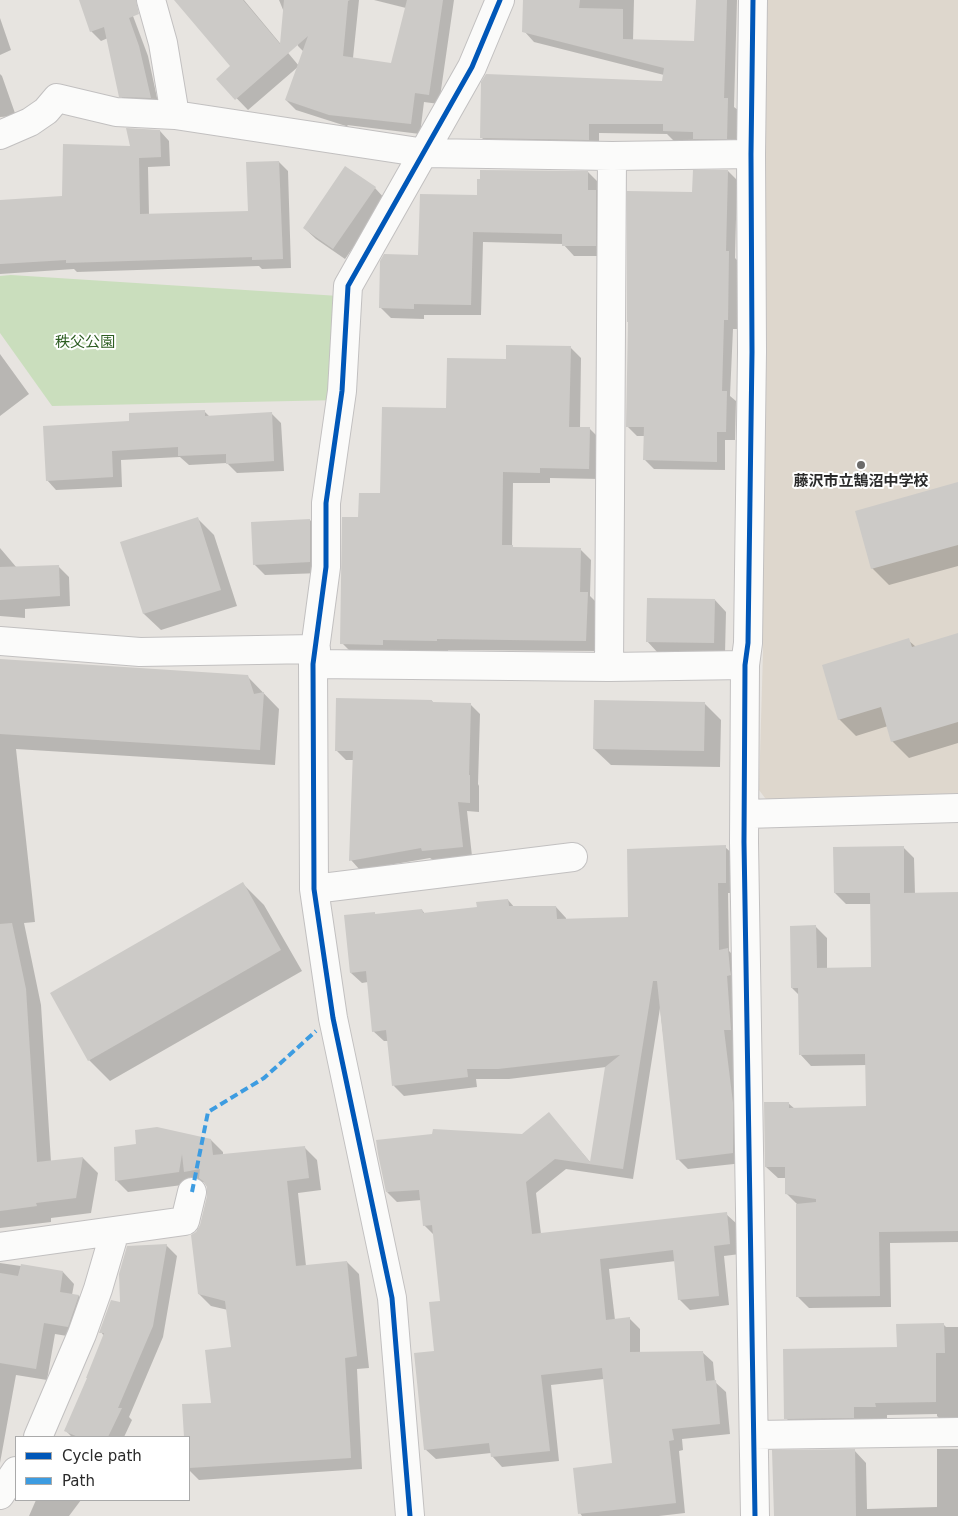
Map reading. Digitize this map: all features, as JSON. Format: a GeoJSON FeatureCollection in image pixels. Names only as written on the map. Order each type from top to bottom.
{"type":"FeatureCollection","features":[{"type":"Feature","properties":{"kind":"street"},"geometry":{"type":"LineString","coordinates":[[151,0],[163,43],[175,115]]}},
{"type":"Feature","properties":{"kind":"street"},"geometry":{"type":"LineString","coordinates":[[410,1516],[392,1298],[324,1024],[314,889],[314,656],[326,567],[326,503],[342,391],[348,286],[472,67],[500,0]]}},
{"type":"Feature","properties":{"kind":"street"},"geometry":{"type":"LineString","coordinates":[[753,0],[751,154],[752,352],[748,643],[745,666],[745,814],[755,1516]]}},
{"type":"Feature","properties":{"kind":"street"},"geometry":{"type":"LineString","coordinates":[[0,135],[30,122],[46,111],[57,98],[116,112],[175,115],[425,152],[612,156],[751,154]]}},
{"type":"Feature","properties":{"kind":"street"},"geometry":{"type":"LineString","coordinates":[[609,667],[612,156]]}},
{"type":"Feature","properties":{"kind":"street"},"geometry":{"type":"LineString","coordinates":[[0,641],[140,652],[314,656],[609,667],[745,666]]}},
{"type":"Feature","properties":{"kind":"street"},"geometry":{"type":"LineString","coordinates":[[745,814],[958,808]]}},
{"type":"Feature","properties":{"kind":"street"},"geometry":{"type":"LineString","coordinates":[[314,889],[574,857]]}},
{"type":"Feature","properties":{"kind":"street"},"geometry":{"type":"LineString","coordinates":[[0,1247],[184,1221],[192,1192]]}},
{"type":"Feature","properties":{"kind":"street"},"geometry":{"type":"LineString","coordinates":[[38,1436],[82,1334],[98,1289],[115,1231]]}},
{"type":"Feature","properties":{"kind":"street"},"geometry":{"type":"LineString","coordinates":[[754,1435],[958,1432]]}},
{"type":"Feature","properties":{"kind":"street"},"geometry":{"type":"LineString","coordinates":[[0,1495],[15,1472]]}},
{"type":"Feature","properties":{"kind":"shaded area","name":"藤沢市立鵠沼中学校"},"geometry":{"type":"Polygon","coordinates":[[[764,0],[958,0],[958,800],[771,806],[759,790],[763,652],[764,0]]]}},
{"type":"Feature","properties":{"kind":"green space","name":"秩父公園"},"geometry":{"type":"Polygon","coordinates":[[[11,275],[339,296],[341,400],[52,406],[0,333],[0,276],[11,275]]]}},
{"type":"Feature","properties":{"kind":"building"},"geometry":{"type":"Polygon","coordinates":[[[79,0],[136,0],[139,14],[129,18],[139,46],[151,98],[119,97],[104,27],[90,32],[79,0]]]}},
{"type":"Feature","properties":{"kind":"building"},"geometry":{"type":"Polygon","coordinates":[[[174,0],[243,0],[280,44],[284,0],[350,0],[348,1],[343,56],[391,63],[407,0],[443,0],[429,95],[415,93],[411,124],[329,115],[285,100],[308,36],[235,100],[216,79],[230,66],[174,0]]]}},
{"type":"Feature","properties":{"kind":"building"},"geometry":{"type":"Polygon","coordinates":[[[523,0],[580,0],[579,8],[623,9],[623,39],[694,41],[696,0],[727,0],[724,98],[728,98],[727,139],[693,139],[693,132],[663,131],[663,124],[589,124],[589,140],[480,138],[481,82],[486,74],[662,81],[664,68],[522,32],[523,0]]]}},
{"type":"Feature","properties":{"kind":"building"},"geometry":{"type":"Polygon","coordinates":[[[126,128],[160,130],[161,157],[139,158],[140,214],[248,211],[246,162],[279,161],[283,259],[252,260],[252,257],[66,263],[66,260],[0,264],[0,200],[62,196],[63,144],[130,146],[126,128]]]}},
{"type":"Feature","properties":{"kind":"building"},"geometry":{"type":"Polygon","coordinates":[[[345,166],[376,187],[333,249],[303,228],[345,166]]]}},
{"type":"Feature","properties":{"kind":"building"},"geometry":{"type":"Polygon","coordinates":[[[480,170],[588,171],[588,190],[596,190],[596,246],[562,246],[562,234],[473,232],[471,305],[414,304],[414,309],[379,308],[380,261],[384,254],[418,255],[420,194],[477,195],[477,179],[480,179],[480,170]]]}},
{"type":"Feature","properties":{"kind":"building"},"geometry":{"type":"Polygon","coordinates":[[[693,170],[728,170],[726,251],[729,251],[728,320],[724,320],[722,391],[727,391],[726,432],[717,432],[717,462],[643,460],[644,427],[626,427],[628,322],[627,191],[692,192],[693,170]]]}},
{"type":"Feature","properties":{"kind":"building"},"geometry":{"type":"Polygon","coordinates":[[[506,345],[571,346],[569,427],[590,427],[589,469],[540,468],[540,473],[503,472],[502,545],[513,545],[513,547],[581,548],[580,592],[588,592],[586,641],[437,639],[437,641],[383,640],[383,645],[340,644],[342,517],[358,517],[359,493],[380,493],[382,407],[446,408],[447,358],[506,359],[506,345]]]}},
{"type":"Feature","properties":{"kind":"building"},"geometry":{"type":"Polygon","coordinates":[[[205,410],[205,416],[272,412],[274,461],[226,464],[226,454],[178,456],[178,447],[112,451],[113,477],[46,481],[43,426],[129,421],[129,413],[205,410]]]}},
{"type":"Feature","properties":{"kind":"building"},"geometry":{"type":"Polygon","coordinates":[[[958,482],[958,545],[871,569],[855,511],[958,482]]]}},
{"type":"Feature","properties":{"kind":"building"},"geometry":{"type":"Polygon","coordinates":[[[198,517],[221,590],[143,614],[120,542],[198,517]]]}},
{"type":"Feature","properties":{"kind":"building"},"geometry":{"type":"Polygon","coordinates":[[[310,519],[310,562],[253,565],[251,522],[310,519]]]}},
{"type":"Feature","properties":{"kind":"building"},"geometry":{"type":"Polygon","coordinates":[[[59,565],[60,596],[0,600],[0,567],[59,565]]]}},
{"type":"Feature","properties":{"kind":"building"},"geometry":{"type":"Polygon","coordinates":[[[647,598],[715,599],[714,643],[646,642],[647,598]]]}},
{"type":"Feature","properties":{"kind":"building"},"geometry":{"type":"Polygon","coordinates":[[[958,633],[958,722],[891,742],[881,707],[838,720],[822,665],[909,638],[912,647],[958,633]]]}},
{"type":"Feature","properties":{"kind":"building"},"geometry":{"type":"Polygon","coordinates":[[[0,659],[248,675],[254,694],[264,692],[260,750],[0,734],[0,659]]]}},
{"type":"Feature","properties":{"kind":"building"},"geometry":{"type":"Polygon","coordinates":[[[336,698],[432,700],[432,702],[471,703],[470,803],[458,802],[463,847],[422,851],[421,848],[349,861],[353,751],[335,751],[336,698]]]}},
{"type":"Feature","properties":{"kind":"building"},"geometry":{"type":"Polygon","coordinates":[[[594,700],[705,702],[704,751],[593,749],[594,700]]]}},
{"type":"Feature","properties":{"kind":"building"},"geometry":{"type":"Polygon","coordinates":[[[726,845],[726,883],[718,883],[719,950],[728,948],[731,975],[727,976],[731,1030],[724,1030],[733,1103],[733,1153],[676,1160],[657,981],[653,981],[623,1169],[555,1159],[526,1182],[532,1234],[727,1212],[730,1244],[714,1246],[719,1296],[678,1300],[673,1250],[600,1259],[606,1320],[630,1317],[630,1352],[703,1351],[706,1381],[716,1380],[720,1424],[672,1429],[674,1440],[669,1441],[676,1503],[578,1514],[573,1468],[612,1463],[602,1368],[541,1375],[550,1451],[491,1457],[489,1443],[424,1450],[414,1353],[434,1351],[429,1302],[440,1301],[432,1225],[423,1226],[419,1190],[386,1192],[376,1140],[432,1134],[433,1129],[522,1134],[549,1112],[590,1162],[605,1067],[620,1055],[498,1069],[467,1069],[468,1077],[392,1086],[386,1030],[372,1032],[366,971],[350,973],[344,915],[422,909],[423,913],[477,907],[476,902],[508,899],[509,906],[556,906],[557,919],[628,917],[627,849],[726,845]]]}},
{"type":"Feature","properties":{"kind":"building"},"geometry":{"type":"Polygon","coordinates":[[[904,846],[904,893],[958,892],[958,1231],[879,1232],[880,1296],[796,1297],[796,1204],[816,1202],[816,1199],[785,1194],[785,1167],[765,1167],[764,1102],[789,1102],[789,1108],[866,1106],[865,1054],[799,1055],[798,988],[791,988],[790,926],[816,925],[817,968],[871,967],[870,893],[834,893],[833,847],[904,846]]]}},
{"type":"Feature","properties":{"kind":"building"},"geometry":{"type":"Polygon","coordinates":[[[243,882],[281,950],[88,1061],[50,993],[243,882]]]}},
{"type":"Feature","properties":{"kind":"building"},"geometry":{"type":"Polygon","coordinates":[[[12,923],[26,989],[37,1162],[83,1157],[76,1198],[36,1203],[37,1206],[0,1211],[0,924],[12,923]]]}},
{"type":"Feature","properties":{"kind":"building"},"geometry":{"type":"Polygon","coordinates":[[[157,1127],[211,1139],[213,1155],[305,1146],[309,1178],[287,1181],[296,1266],[347,1261],[357,1356],[345,1358],[351,1458],[190,1468],[190,1436],[184,1436],[182,1404],[211,1403],[205,1350],[231,1347],[225,1301],[198,1294],[191,1235],[196,1232],[200,1225],[207,1196],[207,1187],[199,1178],[200,1169],[184,1172],[182,1154],[179,1172],[115,1181],[114,1147],[136,1144],[135,1130],[157,1127]]]}},
{"type":"Feature","properties":{"kind":"building"},"geometry":{"type":"Polygon","coordinates":[[[167,1244],[153,1326],[118,1408],[122,1408],[108,1436],[76,1436],[64,1431],[104,1333],[99,1333],[111,1300],[120,1302],[119,1274],[127,1246],[167,1244]]]}},
{"type":"Feature","properties":{"kind":"building"},"geometry":{"type":"Polygon","coordinates":[[[21,1264],[63,1271],[60,1292],[79,1295],[68,1327],[44,1323],[36,1369],[0,1363],[0,1273],[18,1276],[21,1264]]]}},
{"type":"Feature","properties":{"kind":"building"},"geometry":{"type":"Polygon","coordinates":[[[944,1323],[945,1353],[936,1353],[936,1402],[875,1403],[876,1407],[854,1407],[854,1418],[784,1419],[783,1349],[897,1347],[896,1324],[944,1323]]]}},
{"type":"Feature","properties":{"kind":"building"},"geometry":{"type":"Polygon","coordinates":[[[855,1449],[856,1516],[774,1516],[772,1450],[855,1449]]]}},
{"type":"Feature","properties":{"kind":"marked path"},"geometry":{"type":"LineString","coordinates":[[192,1192],[208,1112],[264,1078],[316,1031]]}},
{"type":"Feature","properties":{"kind":"cycle path"},"geometry":{"type":"LineString","coordinates":[[410,1516],[392,1298],[333,1018],[314,889],[313,664],[326,567],[326,503],[342,391],[348,286],[472,67],[500,0]]}},
{"type":"Feature","properties":{"kind":"cycle path"},"geometry":{"type":"LineString","coordinates":[[753,0],[751,154],[752,352],[748,643],[745,665],[744,842],[755,1516]]}},
{"type":"Feature","properties":{"kind":"place","name":"藤沢市立鵠沼中学校"},"geometry":{"type":"Point","coordinates":[861,465]}}]}
